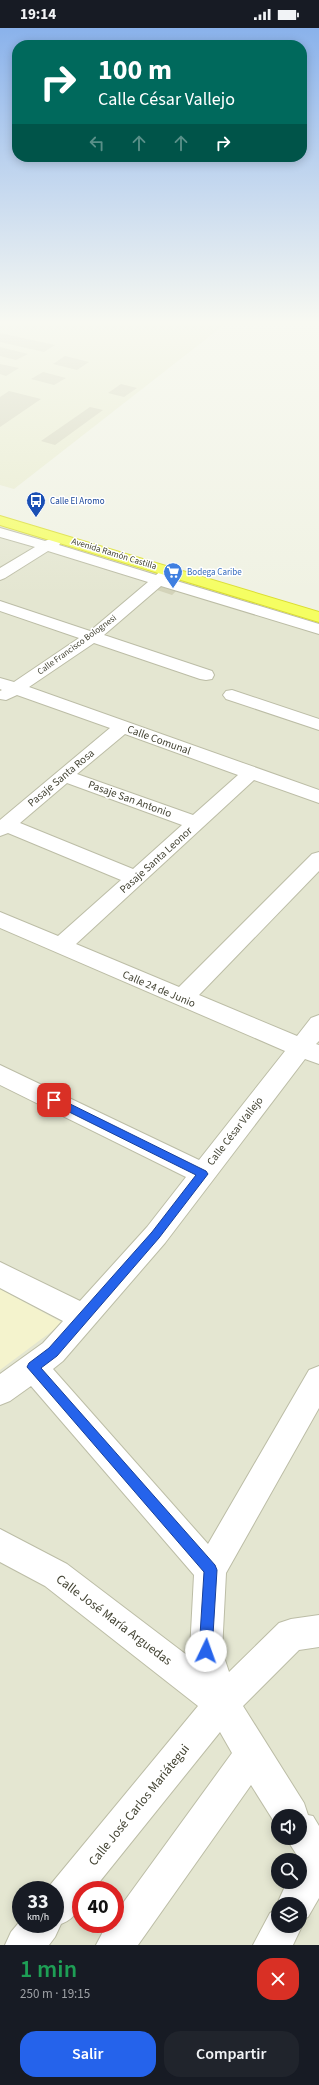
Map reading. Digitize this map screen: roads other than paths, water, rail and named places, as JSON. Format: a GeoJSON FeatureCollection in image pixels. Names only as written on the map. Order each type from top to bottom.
{"type":"FeatureCollection","features":[{"type":"Feature","properties":{"kind":"highway","name":"Avenida Ramón Castilla"},"geometry":{"type":"LineString","coordinates":[[0,512],[319,608]]}},
{"type":"Feature","properties":{"kind":"highway","name":"Avenida Ramón Castilla"},"geometry":{"type":"LineString","coordinates":[[0,520],[55,542]]}},
{"type":"Feature","properties":{"kind":"highway"},"geometry":{"type":"LineString","coordinates":[[283,612],[319,617]]}},
{"type":"Feature","properties":{"kind":"street"},"geometry":{"type":"LineString","coordinates":[[3,534],[55,542],[283,612],[319,628]]}},
{"type":"Feature","properties":{"kind":"street"},"geometry":{"type":"LineString","coordinates":[[0,575],[55,542]]}},
{"type":"Feature","properties":{"kind":"street","name":"Calle Francisco Bolognesi"},"geometry":{"type":"LineString","coordinates":[[0,699],[8,686],[92,636],[164,576]]}},
{"type":"Feature","properties":{"kind":"street"},"geometry":{"type":"LineString","coordinates":[[0,606],[206,675]]}},
{"type":"Feature","properties":{"kind":"street","name":"Calle Comunal"},"geometry":{"type":"LineString","coordinates":[[8,686],[319,797]]}},
{"type":"Feature","properties":{"kind":"street"},"geometry":{"type":"LineString","coordinates":[[232,695],[319,725]]}},
{"type":"Feature","properties":{"kind":"street","name":"Pasaje Santa Rosa"},"geometry":{"type":"LineString","coordinates":[[3,828],[122,727]]}},
{"type":"Feature","properties":{"kind":"street","name":"Pasaje Santa Leonor"},"geometry":{"type":"LineString","coordinates":[[60,946],[251,773]]}},
{"type":"Feature","properties":{"kind":"street","name":"Pasaje San Antonio"},"geometry":{"type":"LineString","coordinates":[[64,776],[196,823]]}},
{"type":"Feature","properties":{"kind":"street"},"geometry":{"type":"LineString","coordinates":[[3,828],[136,878]]}},
{"type":"Feature","properties":{"kind":"street"},"geometry":{"type":"LineString","coordinates":[[182,998],[319,859]]}},
{"type":"Feature","properties":{"kind":"street","name":"Calle 24 de Junio"},"geometry":{"type":"LineString","coordinates":[[0,920],[310,1051]]}},
{"type":"Feature","properties":{"kind":"street","name":"Calle César Vallejo"},"geometry":{"type":"LineString","coordinates":[[0,1391],[53,1352],[156,1235],[203,1174],[310,1051],[319,1024]]}},
{"type":"Feature","properties":{"kind":"street"},"geometry":{"type":"LineString","coordinates":[[0,1074],[203,1174]]}},
{"type":"Feature","properties":{"kind":"street"},"geometry":{"type":"LineString","coordinates":[[0,1274],[83,1317]]}},
{"type":"Feature","properties":{"kind":"street"},"geometry":{"type":"LineString","coordinates":[[33,1367],[210,1570]]}},
{"type":"Feature","properties":{"kind":"street"},"geometry":{"type":"LineString","coordinates":[[287,1809],[252,1755],[222,1703],[206,1651],[210,1570],[319,1380]]}},
{"type":"Feature","properties":{"kind":"street","name":"Calle José María Arguedas"},"geometry":{"type":"LineString","coordinates":[[0,1545],[56,1575],[222,1703]]}},
{"type":"Feature","properties":{"kind":"street","name":"Calle José Carlos Mariátegui"},"geometry":{"type":"LineString","coordinates":[[64,1897],[222,1703],[291,1635],[319,1631]]}},
{"type":"Feature","properties":{"kind":"street"},"geometry":{"type":"LineString","coordinates":[[115,1945],[252,1755]]}},
{"type":"Feature","properties":{"kind":"street"},"geometry":{"type":"LineString","coordinates":[[307,1840],[319,1858]]}},
{"type":"Feature","properties":{"kind":"street"},"geometry":{"type":"LineString","coordinates":[[299,1897],[319,1863]]}},
{"type":"Feature","properties":{"kind":"street"},"geometry":{"type":"LineString","coordinates":[[24,1945],[34,1933]]}},
{"type":"Feature","properties":{"kind":"street"},"geometry":{"type":"LineString","coordinates":[[272,1945],[279,1933]]}},
{"type":"Feature","properties":{"kind":"place","name":"Calle El Aromo"},"geometry":{"type":"Point","coordinates":[36,518]}},
{"type":"Feature","properties":{"kind":"place","name":"Bodega Caribe"},"geometry":{"type":"Point","coordinates":[173,589]}}]}
